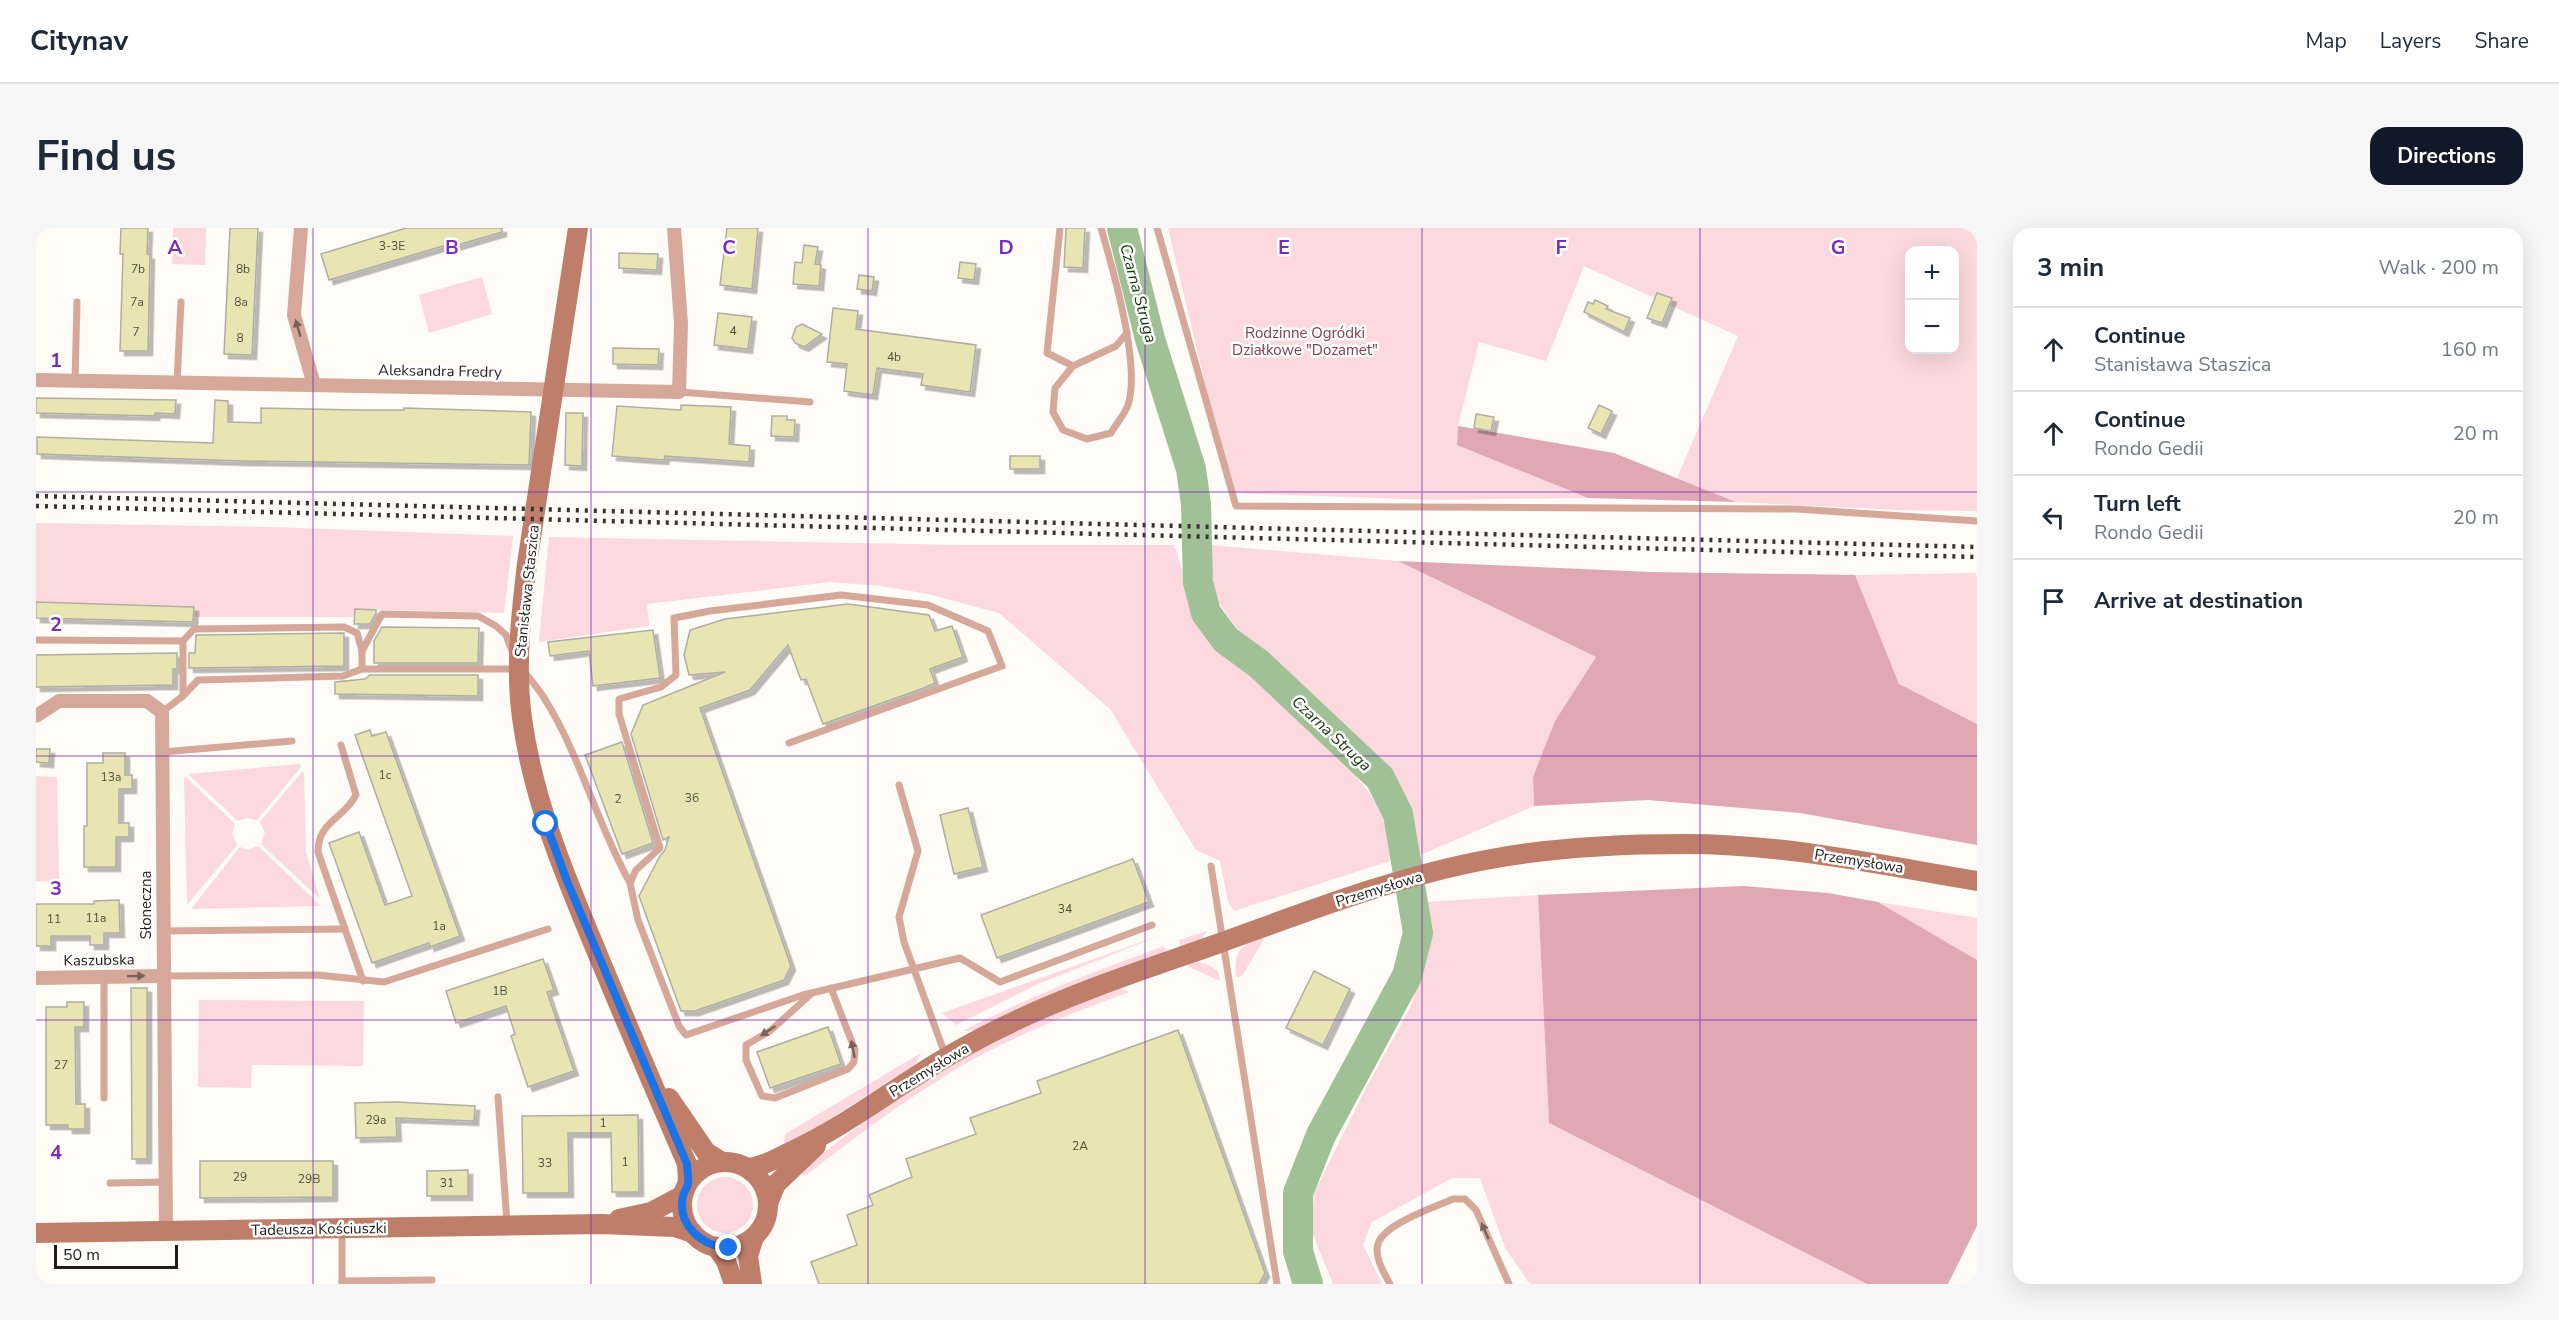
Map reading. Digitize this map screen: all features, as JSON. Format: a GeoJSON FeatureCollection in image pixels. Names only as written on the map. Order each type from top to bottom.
{"type":"FeatureCollection","features":[{"type":"Feature","properties":{"kind":"street"},"geometry":{"type":"LineString","coordinates":[[301,228],[294,315],[314,385]]}},
{"type":"Feature","properties":{"kind":"street","name":"Stanisława Staszica"},"geometry":{"type":"LineString","coordinates":[[578,228],[521,616],[522,716],[529,764],[546,824],[567,881],[687,1164],[686,1189]]}},
{"type":"Feature","properties":{"kind":"street"},"geometry":{"type":"LineString","coordinates":[[674,228],[681,324],[679,392]]}},
{"type":"Feature","properties":{"kind":"street","name":"Aleksandra Fredry"},"geometry":{"type":"LineString","coordinates":[[36,380],[679,392]]}},
{"type":"Feature","properties":{"kind":"street"},"geometry":{"type":"LineString","coordinates":[[36,716],[59,701],[147,701],[162,712]]}},
{"type":"Feature","properties":{"kind":"street","name":"Słoneczna"},"geometry":{"type":"LineString","coordinates":[[162,712],[162,976],[166,1231]]}},
{"type":"Feature","properties":{"kind":"street","name":"Przemysłowa"},"geometry":{"type":"LineString","coordinates":[[748,1167],[764,1166],[829,1134],[947,1057],[1046,1007],[1223,941],[1386,885],[1490,859],[1554,849],[1617,844],[1761,847],[1977,881]]}},
{"type":"Feature","properties":{"kind":"street","name":"Kaszubska"},"geometry":{"type":"LineString","coordinates":[[36,978],[162,976]]}},
{"type":"Feature","properties":{"kind":"street","name":"Stanisława Staszica"},"geometry":{"type":"LineString","coordinates":[[636,1045],[692,1135],[706,1152],[722,1162]]}},
{"type":"Feature","properties":{"kind":"street","name":"Przemysłowa"},"geometry":{"type":"LineString","coordinates":[[768,1201],[776,1185],[829,1134]]}},
{"type":"Feature","properties":{"kind":"street"},"geometry":{"type":"LineString","coordinates":[[735,1162],[748,1167],[758,1176],[765,1188],[768,1201],[767,1214],[762,1227],[754,1237],[742,1245],[729,1248],[716,1247],[703,1242],[693,1233],[686,1221],[682,1208],[686,1189],[697,1172],[709,1165],[735,1162]]}},
{"type":"Feature","properties":{"kind":"street","name":"Tadeusza Kościuszki"},"geometry":{"type":"LineString","coordinates":[[601,1224],[651,1212],[686,1189]]}},
{"type":"Feature","properties":{"kind":"street","name":"Tadeusza Kościuszki"},"geometry":{"type":"LineString","coordinates":[[36,1233],[601,1224],[675,1227],[693,1233]]}},
{"type":"Feature","properties":{"kind":"street"},"geometry":{"type":"LineString","coordinates":[[752,1284],[748,1256],[754,1237]]}},
{"type":"Feature","properties":{"kind":"street"},"geometry":{"type":"LineString","coordinates":[[716,1247],[726,1261],[734,1284]]}},
{"type":"Feature","properties":{"kind":"lane"},"geometry":{"type":"LineString","coordinates":[[1060,228],[1047,353],[1073,366]]}},
{"type":"Feature","properties":{"kind":"lane"},"geometry":{"type":"LineString","coordinates":[[1101,228],[1127,333],[1133,375],[1128,406],[1111,433],[1088,439],[1063,430],[1053,412],[1055,388],[1073,366],[1116,346],[1127,333]]}},
{"type":"Feature","properties":{"kind":"lane"},"geometry":{"type":"LineString","coordinates":[[1157,228],[1236,506],[1796,509],[1977,521]]}},
{"type":"Feature","properties":{"kind":"lane"},"geometry":{"type":"LineString","coordinates":[[75,381],[77,302]]}},
{"type":"Feature","properties":{"kind":"lane"},"geometry":{"type":"LineString","coordinates":[[177,382],[181,302]]}},
{"type":"Feature","properties":{"kind":"lane"},"geometry":{"type":"LineString","coordinates":[[679,392],[810,402]]}},
{"type":"Feature","properties":{"kind":"lane"},"geometry":{"type":"LineString","coordinates":[[630,882],[636,870],[660,848],[619,714],[619,699],[661,687],[676,675],[674,618],[710,611],[841,595],[928,605],[988,632],[1002,666],[789,743]]}},
{"type":"Feature","properties":{"kind":"lane"},"geometry":{"type":"LineString","coordinates":[[362,651],[382,614],[478,616],[496,626],[506,635],[515,660],[545,699],[560,725],[614,855],[630,882],[638,920],[679,1026],[686,1035],[811,993],[960,958],[1000,982],[1152,926]]}},
{"type":"Feature","properties":{"kind":"lane"},"geometry":{"type":"LineString","coordinates":[[183,696],[183,641],[194,629],[344,627],[357,633],[362,651],[362,669]]}},
{"type":"Feature","properties":{"kind":"lane"},"geometry":{"type":"LineString","coordinates":[[36,640],[183,641]]}},
{"type":"Feature","properties":{"kind":"lane"},"geometry":{"type":"LineString","coordinates":[[162,712],[183,696],[198,680],[343,676],[362,669],[522,669]]}},
{"type":"Feature","properties":{"kind":"lane"},"geometry":{"type":"LineString","coordinates":[[162,752],[292,741]]}},
{"type":"Feature","properties":{"kind":"lane"},"geometry":{"type":"LineString","coordinates":[[340,745],[356,795],[352,804],[325,827],[318,839],[318,852],[363,981]]}},
{"type":"Feature","properties":{"kind":"lane"},"geometry":{"type":"LineString","coordinates":[[898,785],[918,851],[899,917],[904,942],[947,1057]]}},
{"type":"Feature","properties":{"kind":"lane"},"geometry":{"type":"LineString","coordinates":[[1211,866],[1276,1284]]}},
{"type":"Feature","properties":{"kind":"lane"},"geometry":{"type":"LineString","coordinates":[[162,931],[345,929]]}},
{"type":"Feature","properties":{"kind":"lane"},"geometry":{"type":"LineString","coordinates":[[162,976],[318,975],[384,982],[548,929]]}},
{"type":"Feature","properties":{"kind":"lane"},"geometry":{"type":"LineString","coordinates":[[104,977],[104,1098]]}},
{"type":"Feature","properties":{"kind":"lane"},"geometry":{"type":"LineString","coordinates":[[811,993],[770,1031],[746,1045],[746,1060],[762,1096],[766,1099],[775,1098],[848,1069],[854,1062],[855,1050],[831,988]]}},
{"type":"Feature","properties":{"kind":"lane"},"geometry":{"type":"LineString","coordinates":[[498,1097],[507,1226]]}},
{"type":"Feature","properties":{"kind":"lane"},"geometry":{"type":"LineString","coordinates":[[110,1183],[166,1182]]}},
{"type":"Feature","properties":{"kind":"lane"},"geometry":{"type":"LineString","coordinates":[[1390,1284],[1378,1260],[1377,1245],[1385,1230],[1453,1199],[1465,1199],[1476,1210],[1509,1284]]}},
{"type":"Feature","properties":{"kind":"lane"},"geometry":{"type":"LineString","coordinates":[[342,1228],[342,1282],[432,1280]]}},
{"type":"Feature","properties":{"kind":"green space"},"geometry":{"type":"Polygon","coordinates":[[[173,228],[206,228],[205,265],[172,264],[173,228]]]}},
{"type":"Feature","properties":{"kind":"green space","name":"Rodzinne Ogródki Działkowe \"Dozamet\""},"geometry":{"type":"Polygon","coordinates":[[[1168,228],[1977,228],[1977,511],[1899,510],[1736,502],[1677,478],[1738,336],[1584,266],[1546,361],[1479,342],[1458,426],[1457,444],[1588,498],[1432,500],[1231,493],[1168,228]]]}},
{"type":"Feature","properties":{"kind":"green space"},"geometry":{"type":"Polygon","coordinates":[[[482,277],[492,314],[429,333],[419,295],[482,277]]]}},
{"type":"Feature","properties":{"kind":"green space"},"geometry":{"type":"Polygon","coordinates":[[[36,523],[273,527],[513,536],[504,613],[355,609],[353,617],[194,617],[193,606],[36,602],[36,523]]]}},
{"type":"Feature","properties":{"kind":"green space"},"geometry":{"type":"Polygon","coordinates":[[[549,537],[961,545],[1174,545],[1201,626],[1262,682],[1354,774],[1387,815],[1390,861],[1234,911],[1228,902],[1220,861],[1196,850],[1110,709],[999,613],[928,594],[881,586],[830,582],[647,604],[649,626],[539,642],[549,537]]]}},
{"type":"Feature","properties":{"kind":"green space"},"geometry":{"type":"Polygon","coordinates":[[[1210,545],[1398,561],[1596,657],[1555,721],[1533,777],[1534,806],[1418,856],[1403,795],[1378,759],[1243,638],[1215,597],[1210,545]]]}},
{"type":"Feature","properties":{"kind":"green space"},"geometry":{"type":"Polygon","coordinates":[[[1975,573],[1977,577],[1977,724],[1899,685],[1855,575],[1975,573]]]}},
{"type":"Feature","properties":{"kind":"green space"},"geometry":{"type":"Polygon","coordinates":[[[300,764],[301,767],[257,820],[247,818],[238,821],[188,774],[300,764]]]}},
{"type":"Feature","properties":{"kind":"green space"},"geometry":{"type":"Polygon","coordinates":[[[302,772],[304,773],[306,852],[320,899],[261,844],[265,833],[260,822],[302,772]]]}},
{"type":"Feature","properties":{"kind":"green space"},"geometry":{"type":"Polygon","coordinates":[[[36,776],[57,777],[59,882],[36,881],[36,776]]]}},
{"type":"Feature","properties":{"kind":"green space"},"geometry":{"type":"Polygon","coordinates":[[[186,777],[235,824],[232,833],[237,845],[187,905],[184,778],[186,777]]]}},
{"type":"Feature","properties":{"kind":"green space"},"geometry":{"type":"Polygon","coordinates":[[[258,846],[321,906],[191,909],[240,847],[248,850],[258,846]]]}},
{"type":"Feature","properties":{"kind":"green space"},"geometry":{"type":"Polygon","coordinates":[[[1538,895],[1549,1123],[1867,1284],[1530,1284],[1505,1248],[1480,1178],[1452,1178],[1372,1222],[1363,1245],[1382,1284],[1333,1284],[1311,1230],[1314,1193],[1365,1090],[1410,1008],[1429,951],[1427,902],[1538,895]]]}},
{"type":"Feature","properties":{"kind":"green space"},"geometry":{"type":"Polygon","coordinates":[[[1878,902],[1977,918],[1977,960],[1878,902]]]}},
{"type":"Feature","properties":{"kind":"green space"},"geometry":{"type":"Polygon","coordinates":[[[1207,931],[1201,940],[1180,947],[1179,940],[1207,931]]]}},
{"type":"Feature","properties":{"kind":"green space"},"geometry":{"type":"Polygon","coordinates":[[[1164,934],[1038,984],[956,1025],[942,1013],[1164,934]]]}},
{"type":"Feature","properties":{"kind":"green space"},"geometry":{"type":"Polygon","coordinates":[[[1262,937],[1263,941],[1242,976],[1236,977],[1236,962],[1240,951],[1248,943],[1262,937]]]}},
{"type":"Feature","properties":{"kind":"green space"},"geometry":{"type":"Polygon","coordinates":[[[1164,946],[1166,951],[1056,992],[978,1030],[963,1031],[1062,985],[1164,946]]]}},
{"type":"Feature","properties":{"kind":"green space"},"geometry":{"type":"Polygon","coordinates":[[[1198,962],[1218,971],[1220,981],[1189,967],[1189,964],[1198,962]]]}},
{"type":"Feature","properties":{"kind":"green space"},"geometry":{"type":"Polygon","coordinates":[[[1119,988],[1129,992],[1042,1026],[978,1056],[900,1106],[808,1174],[804,1176],[799,1171],[888,1105],[957,1061],[1032,1023],[1119,988]]]}},
{"type":"Feature","properties":{"kind":"green space"},"geometry":{"type":"Polygon","coordinates":[[[199,1000],[364,1001],[363,1066],[252,1065],[251,1088],[198,1087],[199,1000]]]}},
{"type":"Feature","properties":{"kind":"green space"},"geometry":{"type":"Polygon","coordinates":[[[921,1053],[916,1064],[786,1147],[785,1134],[921,1053]]]}},
{"type":"Feature","properties":{"kind":"green space"},"geometry":{"type":"Polygon","coordinates":[[[725,1177],[736,1179],[745,1185],[751,1194],[753,1205],[751,1216],[745,1225],[736,1231],[725,1233],[714,1231],[705,1225],[699,1216],[697,1205],[699,1194],[705,1185],[714,1179],[725,1177]]]}},
{"type":"Feature","properties":{"kind":"shaded area"},"geometry":{"type":"Polygon","coordinates":[[[1458,426],[1614,453],[1736,502],[1588,498],[1457,445],[1458,426]]]}},
{"type":"Feature","properties":{"kind":"shaded area"},"geometry":{"type":"Polygon","coordinates":[[[1398,561],[1651,572],[1855,575],[1899,684],[1977,724],[1977,845],[1800,813],[1648,800],[1534,806],[1533,777],[1555,721],[1596,657],[1398,561]]]}},
{"type":"Feature","properties":{"kind":"shaded area"},"geometry":{"type":"Polygon","coordinates":[[[1743,886],[1828,893],[1878,902],[1977,960],[1977,1226],[1948,1284],[1867,1284],[1549,1123],[1538,895],[1743,886]]]}},
{"type":"Feature","properties":{"kind":"building"},"geometry":{"type":"Polygon","coordinates":[[[121,228],[148,228],[147,254],[150,255],[148,351],[120,351],[123,254],[120,254],[121,228]]]}},
{"type":"Feature","properties":{"kind":"building"},"geometry":{"type":"Polygon","coordinates":[[[230,228],[258,228],[252,355],[224,354],[230,228]]]}},
{"type":"Feature","properties":{"kind":"building"},"geometry":{"type":"Polygon","coordinates":[[[406,228],[502,228],[502,232],[444,249],[443,246],[329,280],[321,254],[406,228]]]}},
{"type":"Feature","properties":{"kind":"building"},"geometry":{"type":"Polygon","coordinates":[[[727,228],[758,228],[752,289],[720,285],[727,228]]]}},
{"type":"Feature","properties":{"kind":"building"},"geometry":{"type":"Polygon","coordinates":[[[1066,228],[1085,228],[1083,268],[1064,267],[1066,228]]]}},
{"type":"Feature","properties":{"kind":"building"},"geometry":{"type":"Polygon","coordinates":[[[804,245],[818,247],[815,264],[821,265],[819,286],[793,284],[795,262],[802,263],[804,245]]]}},
{"type":"Feature","properties":{"kind":"building"},"geometry":{"type":"Polygon","coordinates":[[[619,253],[658,254],[657,270],[619,268],[619,253]]]}},
{"type":"Feature","properties":{"kind":"building"},"geometry":{"type":"Polygon","coordinates":[[[960,262],[976,264],[974,280],[958,278],[960,262]]]}},
{"type":"Feature","properties":{"kind":"building"},"geometry":{"type":"Polygon","coordinates":[[[859,275],[874,277],[872,291],[857,289],[859,275]]]}},
{"type":"Feature","properties":{"kind":"building"},"geometry":{"type":"Polygon","coordinates":[[[1657,293],[1672,298],[1662,323],[1647,318],[1657,293]]]}},
{"type":"Feature","properties":{"kind":"building"},"geometry":{"type":"Polygon","coordinates":[[[1595,300],[1608,306],[1606,309],[1630,318],[1624,332],[1584,312],[1588,302],[1593,304],[1595,300]]]}},
{"type":"Feature","properties":{"kind":"building"},"geometry":{"type":"Polygon","coordinates":[[[833,308],[858,311],[856,329],[976,345],[970,392],[921,385],[923,374],[877,368],[873,395],[844,391],[847,364],[827,362],[833,308]]]}},
{"type":"Feature","properties":{"kind":"building"},"geometry":{"type":"Polygon","coordinates":[[[718,313],[752,317],[748,349],[714,345],[718,313]]]}},
{"type":"Feature","properties":{"kind":"building"},"geometry":{"type":"Polygon","coordinates":[[[802,324],[822,334],[804,347],[795,343],[792,338],[796,327],[802,324]]]}},
{"type":"Feature","properties":{"kind":"building"},"geometry":{"type":"Polygon","coordinates":[[[613,348],[659,349],[658,365],[613,364],[613,348]]]}},
{"type":"Feature","properties":{"kind":"building"},"geometry":{"type":"Polygon","coordinates":[[[36,398],[176,400],[175,414],[155,413],[155,416],[36,413],[36,398]]]}},
{"type":"Feature","properties":{"kind":"building"},"geometry":{"type":"Polygon","coordinates":[[[215,400],[228,401],[228,422],[261,423],[261,408],[404,410],[404,408],[531,412],[529,465],[243,461],[37,454],[37,437],[213,443],[215,400]]]}},
{"type":"Feature","properties":{"kind":"building"},"geometry":{"type":"Polygon","coordinates":[[[681,405],[731,407],[729,444],[750,446],[749,462],[665,456],[664,460],[612,456],[617,406],[681,410],[681,405]]]}},
{"type":"Feature","properties":{"kind":"building"},"geometry":{"type":"Polygon","coordinates":[[[1599,405],[1612,411],[1601,434],[1588,428],[1599,405]]]}},
{"type":"Feature","properties":{"kind":"building"},"geometry":{"type":"Polygon","coordinates":[[[566,413],[583,413],[582,466],[565,465],[566,413]]]}},
{"type":"Feature","properties":{"kind":"building"},"geometry":{"type":"Polygon","coordinates":[[[1476,414],[1494,417],[1491,431],[1474,428],[1476,414]]]}},
{"type":"Feature","properties":{"kind":"building"},"geometry":{"type":"Polygon","coordinates":[[[772,416],[787,416],[787,420],[795,420],[794,437],[771,436],[772,416]]]}},
{"type":"Feature","properties":{"kind":"building"},"geometry":{"type":"Polygon","coordinates":[[[1010,456],[1040,456],[1040,469],[1010,469],[1010,456]]]}},
{"type":"Feature","properties":{"kind":"building"},"geometry":{"type":"Polygon","coordinates":[[[36,602],[194,607],[193,622],[36,618],[36,602]]]}},
{"type":"Feature","properties":{"kind":"building"},"geometry":{"type":"Polygon","coordinates":[[[848,604],[929,615],[935,631],[952,626],[963,657],[930,669],[935,683],[823,724],[806,679],[801,680],[788,645],[750,690],[700,708],[791,966],[784,980],[695,1011],[681,1011],[639,896],[665,850],[669,837],[663,840],[631,734],[643,705],[725,672],[689,675],[684,655],[690,630],[725,619],[848,604]]]}},
{"type":"Feature","properties":{"kind":"building"},"geometry":{"type":"Polygon","coordinates":[[[355,609],[376,610],[376,613],[370,624],[354,624],[355,609]]]}},
{"type":"Feature","properties":{"kind":"building"},"geometry":{"type":"Polygon","coordinates":[[[382,627],[479,628],[478,663],[374,663],[374,641],[382,627]]]}},
{"type":"Feature","properties":{"kind":"building"},"geometry":{"type":"Polygon","coordinates":[[[653,630],[660,678],[593,686],[589,651],[550,656],[548,642],[653,630]]]}},
{"type":"Feature","properties":{"kind":"building"},"geometry":{"type":"Polygon","coordinates":[[[344,633],[344,666],[189,668],[189,653],[195,653],[196,635],[344,633]]]}},
{"type":"Feature","properties":{"kind":"building"},"geometry":{"type":"Polygon","coordinates":[[[177,653],[177,669],[173,669],[173,685],[36,687],[36,655],[177,653]]]}},
{"type":"Feature","properties":{"kind":"building"},"geometry":{"type":"Polygon","coordinates":[[[370,675],[478,675],[478,696],[335,694],[335,682],[365,679],[370,675]]]}},
{"type":"Feature","properties":{"kind":"building"},"geometry":{"type":"Polygon","coordinates":[[[370,730],[372,736],[386,732],[460,936],[430,947],[429,943],[372,963],[329,843],[359,832],[385,905],[412,896],[355,735],[370,730]]]}},
{"type":"Feature","properties":{"kind":"building"},"geometry":{"type":"Polygon","coordinates":[[[622,742],[653,843],[622,854],[585,755],[622,742]]]}},
{"type":"Feature","properties":{"kind":"building"},"geometry":{"type":"Polygon","coordinates":[[[36,749],[50,749],[49,763],[36,762],[36,749]]]}},
{"type":"Feature","properties":{"kind":"building"},"geometry":{"type":"Polygon","coordinates":[[[103,753],[125,753],[125,775],[132,775],[132,789],[119,789],[119,823],[129,823],[129,837],[116,837],[116,867],[84,867],[84,826],[87,826],[87,763],[103,763],[103,753]]]}},
{"type":"Feature","properties":{"kind":"building"},"geometry":{"type":"Polygon","coordinates":[[[968,808],[983,867],[954,874],[940,815],[968,808]]]}},
{"type":"Feature","properties":{"kind":"building"},"geometry":{"type":"Polygon","coordinates":[[[1133,859],[1149,902],[997,958],[981,915],[1133,859]]]}},
{"type":"Feature","properties":{"kind":"building"},"geometry":{"type":"Polygon","coordinates":[[[119,900],[120,933],[104,933],[104,945],[90,945],[90,936],[51,936],[51,946],[36,946],[36,904],[94,904],[94,901],[119,900]]]}},
{"type":"Feature","properties":{"kind":"building"},"geometry":{"type":"Polygon","coordinates":[[[543,959],[554,990],[547,992],[574,1071],[528,1087],[511,1036],[515,1034],[506,1006],[456,1023],[446,991],[543,959]]]}},
{"type":"Feature","properties":{"kind":"building"},"geometry":{"type":"Polygon","coordinates":[[[1314,971],[1350,989],[1323,1045],[1286,1028],[1314,971]]]}},
{"type":"Feature","properties":{"kind":"building"},"geometry":{"type":"Polygon","coordinates":[[[131,988],[147,988],[147,1159],[132,1159],[131,988]]]}},
{"type":"Feature","properties":{"kind":"building"},"geometry":{"type":"Polygon","coordinates":[[[67,1002],[84,1002],[84,1027],[75,1027],[76,1104],[85,1104],[85,1129],[68,1129],[68,1125],[46,1125],[46,1007],[67,1007],[67,1002]]]}},
{"type":"Feature","properties":{"kind":"building"},"geometry":{"type":"Polygon","coordinates":[[[828,1027],[841,1064],[770,1088],[757,1052],[828,1027]]]}},
{"type":"Feature","properties":{"kind":"building"},"geometry":{"type":"Polygon","coordinates":[[[1178,1030],[1265,1273],[1259,1284],[819,1284],[811,1262],[857,1245],[847,1215],[873,1205],[869,1195],[912,1177],[906,1159],[976,1134],[970,1118],[1041,1093],[1037,1081],[1178,1030]]]}},
{"type":"Feature","properties":{"kind":"building"},"geometry":{"type":"Polygon","coordinates":[[[396,1102],[475,1106],[474,1121],[396,1118],[397,1137],[356,1138],[355,1103],[396,1102]]]}},
{"type":"Feature","properties":{"kind":"building"},"geometry":{"type":"Polygon","coordinates":[[[638,1115],[639,1192],[612,1192],[611,1133],[568,1133],[569,1193],[523,1193],[522,1116],[638,1115]]]}},
{"type":"Feature","properties":{"kind":"building"},"geometry":{"type":"Polygon","coordinates":[[[200,1161],[333,1161],[333,1197],[200,1198],[200,1161]]]}},
{"type":"Feature","properties":{"kind":"building"},"geometry":{"type":"Polygon","coordinates":[[[468,1170],[468,1196],[427,1196],[427,1171],[468,1170]]]}},
{"type":"Feature","properties":{"kind":"waterway","name":"Czarna Struga"},"geometry":{"type":"LineString","coordinates":[[1122,228],[1150,339],[1191,469],[1196,504],[1198,582],[1206,613],[1226,640],[1259,664],[1380,778],[1398,814],[1418,933],[1407,976],[1321,1135],[1298,1193],[1298,1251],[1308,1284]]}},
{"type":"Feature","properties":{"kind":"railway"},"geometry":{"type":"LineString","coordinates":[[36,496],[1977,547]]}},
{"type":"Feature","properties":{"kind":"railway"},"geometry":{"type":"LineString","coordinates":[[36,506],[1977,557]]}},
{"type":"Feature","properties":{"kind":"route"},"geometry":{"type":"LineString","coordinates":[[546,824],[567,881],[687,1164],[688,1182],[683,1195],[682,1208],[686,1221],[693,1233],[703,1242],[716,1247],[729,1248]]}}]}
